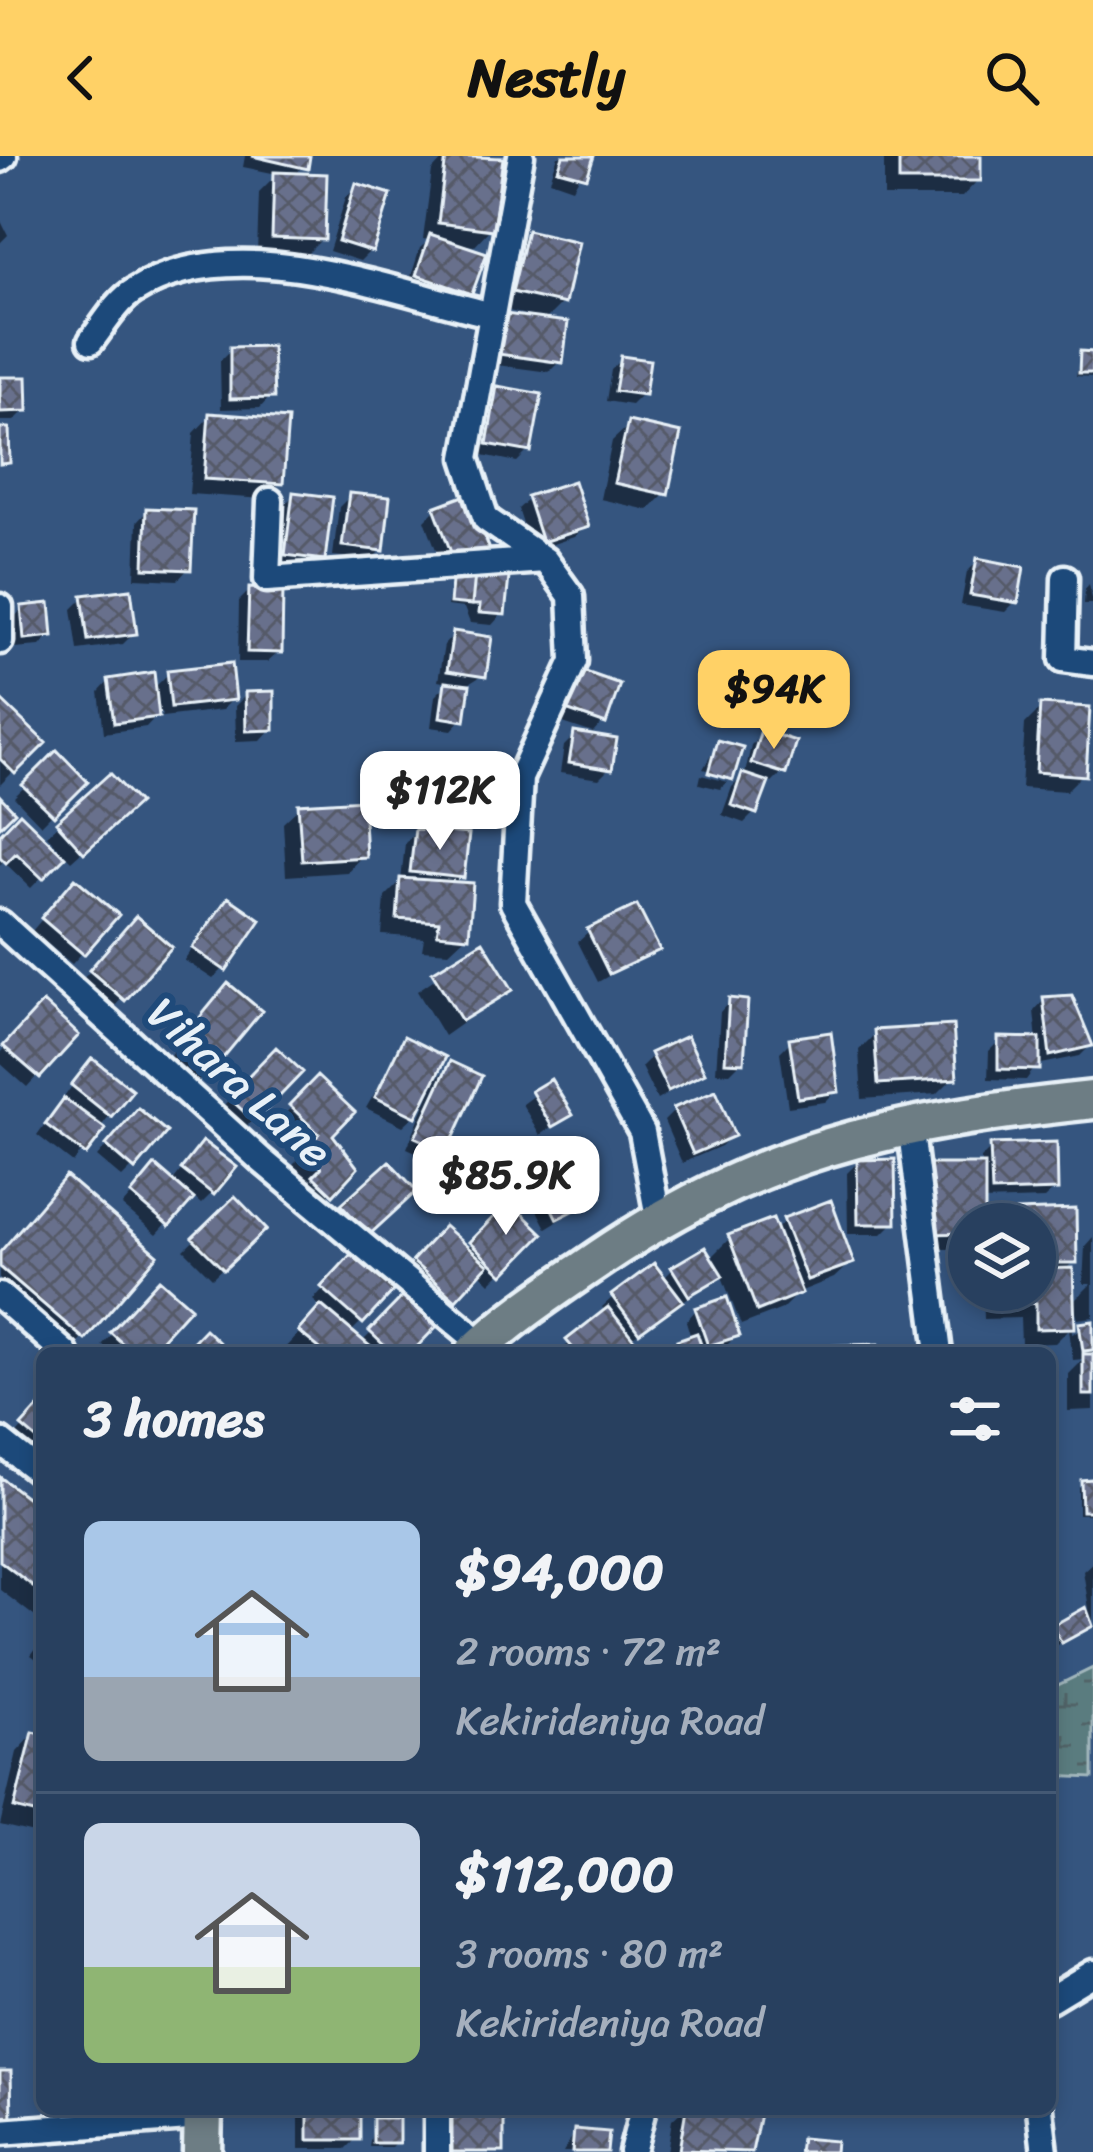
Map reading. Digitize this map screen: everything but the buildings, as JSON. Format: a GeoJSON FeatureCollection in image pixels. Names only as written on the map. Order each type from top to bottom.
{"type":"FeatureCollection","features":[{"type":"Feature","properties":{"kind":"main road"},"geometry":{"type":"LineString","coordinates":[[481,1347],[658,1217],[738,1175],[910,1124],[1093,1100]]}},
{"type":"Feature","properties":{"kind":"street"},"geometry":{"type":"LineString","coordinates":[[520,156],[466,458],[486,519],[545,560],[571,596],[574,661],[520,778],[513,903],[642,1132],[658,1217]]}},
{"type":"Feature","properties":{"kind":"street"},"geometry":{"type":"LineString","coordinates":[[91,340],[131,292],[178,274],[261,260],[489,314]]}},
{"type":"Feature","properties":{"kind":"street"},"geometry":{"type":"LineString","coordinates":[[270,501],[267,580],[545,560]]}},
{"type":"Feature","properties":{"kind":"street"},"geometry":{"type":"LineString","coordinates":[[1065,578],[1063,659],[1093,663]]}},
{"type":"Feature","properties":{"kind":"street"},"geometry":{"type":"LineString","coordinates":[[0,607],[0,641]]}},
{"type":"Feature","properties":{"kind":"street","name":"Vihara Lane"},"geometry":{"type":"LineString","coordinates":[[0,923],[476,1347]]}},
{"type":"Feature","properties":{"kind":"street"},"geometry":{"type":"LineString","coordinates":[[910,1124],[938,1347]]}},
{"type":"Feature","properties":{"kind":"street"},"geometry":{"type":"LineString","coordinates":[[0,1296],[58,1347]]}},
{"type":"Feature","properties":{"kind":"street"},"geometry":{"type":"LineString","coordinates":[[0,1442],[36,1469]]}},
{"type":"Feature","properties":{"kind":"street"},"geometry":{"type":"LineString","coordinates":[[1056,1995],[1093,1973]]}},
{"type":"Feature","properties":{"kind":"street"},"geometry":{"type":"LineString","coordinates":[[437,2115],[437,2152]]}},
{"type":"Feature","properties":{"kind":"street"},"geometry":{"type":"LineString","coordinates":[[632,2152],[641,2115]]}},
{"type":"Feature","properties":{"kind":"street"},"geometry":{"type":"LineString","coordinates":[[1041,2115],[1045,2152]]}},
{"type":"Feature","properties":{"kind":"street"},"geometry":{"type":"LineString","coordinates":[[0,2132],[202,2126]]}},
{"type":"Feature","properties":{"kind":"green space"},"geometry":{"type":"Polygon","coordinates":[[[1093,1668],[1093,1778],[1056,1776],[1056,1686],[1093,1668]]]}}]}
